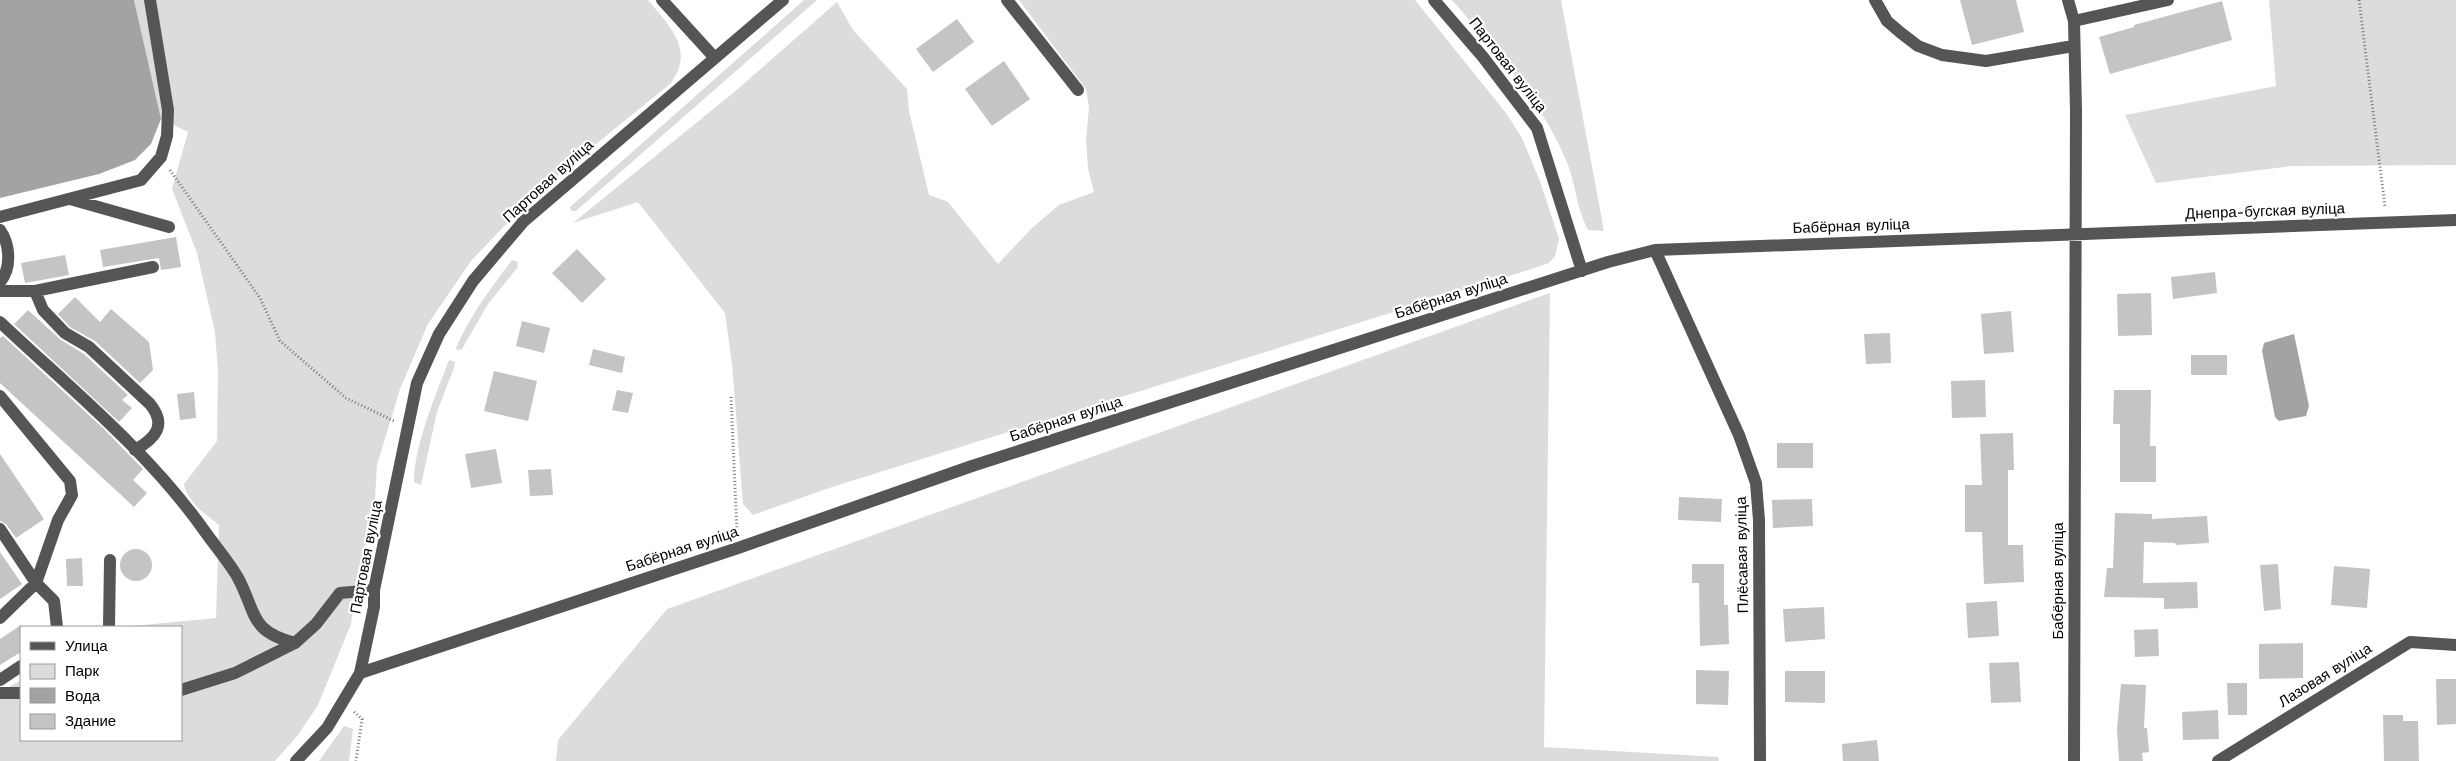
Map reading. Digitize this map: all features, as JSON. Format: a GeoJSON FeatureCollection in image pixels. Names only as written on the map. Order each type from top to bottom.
{"type":"FeatureCollection","features":[{"type":"Feature","properties":{"kind":"street"},"geometry":{"type":"LineString","coordinates":[[0,217],[141,180],[161,157],[167,136],[168,110],[150,0]]}},
{"type":"Feature","properties":{"kind":"street"},"geometry":{"type":"LineString","coordinates":[[662,0],[714,57]]}},
{"type":"Feature","properties":{"kind":"street","name":"Партовая вуліца"},"geometry":{"type":"LineString","coordinates":[[296,761],[327,728],[360,674],[374,607],[374,590],[417,384],[439,334],[473,280],[523,222],[783,0]]}},
{"type":"Feature","properties":{"kind":"street"},"geometry":{"type":"LineString","coordinates":[[1007,0],[1078,90]]}},
{"type":"Feature","properties":{"kind":"street","name":"Партовая вуліца"},"geometry":{"type":"LineString","coordinates":[[1434,0],[1483,57],[1537,128],[1582,271]]}},
{"type":"Feature","properties":{"kind":"street"},"geometry":{"type":"LineString","coordinates":[[1875,0],[1887,21],[1901,33],[1918,46],[1942,54],[1986,60],[2073,46]]}},
{"type":"Feature","properties":{"kind":"street"},"geometry":{"type":"LineString","coordinates":[[2068,0],[2074,21],[2073,46],[2076,112],[2074,234]]}},
{"type":"Feature","properties":{"kind":"street"},"geometry":{"type":"LineString","coordinates":[[2074,21],[2168,0]]}},
{"type":"Feature","properties":{"kind":"street"},"geometry":{"type":"LineString","coordinates":[[69,199],[169,227]]}},
{"type":"Feature","properties":{"kind":"street","name":"Днепра-бугская вуліца"},"geometry":{"type":"LineString","coordinates":[[2074,234],[2456,220]]}},
{"type":"Feature","properties":{"kind":"street"},"geometry":{"type":"LineString","coordinates":[[0,230],[9,254],[6,275],[0,282]]}},
{"type":"Feature","properties":{"kind":"street","name":"Бабёрная вуліца"},"geometry":{"type":"LineString","coordinates":[[360,674],[738,548],[972,466],[1582,271],[1655,250],[2074,234],[2074,761]]}},
{"type":"Feature","properties":{"kind":"street","name":"Плёсавая вуліца"},"geometry":{"type":"LineString","coordinates":[[1655,250],[1739,434],[1756,483],[1759,520],[1760,761]]}},
{"type":"Feature","properties":{"kind":"street"},"geometry":{"type":"LineString","coordinates":[[0,291],[35,291],[153,267]]}},
{"type":"Feature","properties":{"kind":"street"},"geometry":{"type":"LineString","coordinates":[[35,291],[43,310],[65,333],[89,347],[158,413],[158,426],[155,436],[135,450]]}},
{"type":"Feature","properties":{"kind":"street"},"geometry":{"type":"LineString","coordinates":[[0,322],[135,450],[193,514],[237,576],[259,626],[274,638],[295,643]]}},
{"type":"Feature","properties":{"kind":"street"},"geometry":{"type":"LineString","coordinates":[[0,396],[70,481],[72,494],[58,520],[36,583],[0,618]]}},
{"type":"Feature","properties":{"kind":"street"},"geometry":{"type":"LineString","coordinates":[[0,529],[36,583],[54,601],[57,626]]}},
{"type":"Feature","properties":{"kind":"street"},"geometry":{"type":"LineString","coordinates":[[109,626],[110,560]]}},
{"type":"Feature","properties":{"kind":"street"},"geometry":{"type":"LineString","coordinates":[[182,690],[235,672],[295,643],[316,624],[340,593],[374,590]]}},
{"type":"Feature","properties":{"kind":"street","name":"Лазовая вуліца"},"geometry":{"type":"LineString","coordinates":[[2218,761],[2410,642],[2456,645]]}},
{"type":"Feature","properties":{"kind":"street"},"geometry":{"type":"LineString","coordinates":[[0,680],[20,667]]}},
{"type":"Feature","properties":{"kind":"street"},"geometry":{"type":"LineString","coordinates":[[0,693],[20,693]]}},
{"type":"Feature","properties":{"kind":"path"},"geometry":{"type":"LineString","coordinates":[[2359,0],[2387,223]]}},
{"type":"Feature","properties":{"kind":"path"},"geometry":{"type":"LineString","coordinates":[[161,157],[260,298],[280,341],[346,398],[408,428]]}},
{"type":"Feature","properties":{"kind":"path"},"geometry":{"type":"LineString","coordinates":[[730,397],[738,548]]}},
{"type":"Feature","properties":{"kind":"path"},"geometry":{"type":"LineString","coordinates":[[343,702],[362,719],[356,761]]}},
{"type":"Feature","properties":{"kind":"green space"},"geometry":{"type":"Polygon","coordinates":[[[134,0],[648,0],[671,29],[680,49],[681,59],[678,71],[671,83],[563,171],[507,223],[471,261],[428,324],[400,389],[377,465],[374,515],[356,580],[351,624],[318,705],[298,735],[275,761],[0,761],[0,692],[20,681],[20,741],[182,741],[182,626],[132,626],[216,618],[219,525],[202,512],[193,502],[184,484],[217,441],[218,371],[215,332],[197,253],[172,189],[188,132],[161,119],[134,0]]]}},
{"type":"Feature","properties":{"kind":"green space"},"geometry":{"type":"Polygon","coordinates":[[[804,0],[817,0],[576,211],[571,211],[570,207],[804,0]]]}},
{"type":"Feature","properties":{"kind":"green space"},"geometry":{"type":"Polygon","coordinates":[[[1019,0],[1415,0],[1506,113],[1522,138],[1541,184],[1559,239],[1555,256],[1549,263],[1525,271],[829,488],[753,515],[743,504],[732,364],[725,313],[638,202],[573,223],[733,93],[837,2],[853,30],[907,89],[909,111],[929,195],[948,202],[998,264],[1031,229],[1059,205],[1094,192],[1088,169],[1086,140],[1089,108],[1086,89],[1019,0]]]}},
{"type":"Feature","properties":{"kind":"green space"},"geometry":{"type":"Polygon","coordinates":[[[1452,0],[1561,0],[1604,231],[1588,230],[1581,214],[1568,165],[1558,142],[1532,98],[1485,38],[1452,0]]]}},
{"type":"Feature","properties":{"kind":"green space"},"geometry":{"type":"Polygon","coordinates":[[[2269,0],[2456,0],[2456,165],[2292,166],[2156,183],[2125,115],[2276,86],[2269,0]]]}},
{"type":"Feature","properties":{"kind":"green space"},"geometry":{"type":"Polygon","coordinates":[[[512,260],[518,262],[517,268],[488,304],[462,349],[457,350],[456,348],[474,313],[512,260]]]}},
{"type":"Feature","properties":{"kind":"green space"},"geometry":{"type":"Polygon","coordinates":[[[1550,293],[1544,747],[1718,757],[1719,761],[556,761],[558,740],[667,609],[1550,293]]]}},
{"type":"Feature","properties":{"kind":"green space"},"geometry":{"type":"Polygon","coordinates":[[[449,360],[455,362],[454,368],[437,412],[421,485],[414,482],[418,452],[427,420],[449,360]]]}},
{"type":"Feature","properties":{"kind":"green space"},"geometry":{"type":"Polygon","coordinates":[[[344,726],[353,729],[349,761],[319,761],[344,726]]]}},
{"type":"Feature","properties":{"kind":"water"},"geometry":{"type":"Polygon","coordinates":[[[0,0],[134,0],[161,119],[151,144],[135,160],[99,174],[0,198],[0,0]]]}},
{"type":"Feature","properties":{"kind":"water"},"geometry":{"type":"Polygon","coordinates":[[[2294,334],[2309,406],[2306,416],[2279,421],[2275,417],[2262,351],[2264,343],[2294,334]]]}},
{"type":"Feature","properties":{"kind":"building"},"geometry":{"type":"Polygon","coordinates":[[[1960,0],[2016,0],[2024,32],[1972,45],[1960,0]]]}},
{"type":"Feature","properties":{"kind":"building"},"geometry":{"type":"Polygon","coordinates":[[[2222,1],[2232,40],[2110,74],[2099,37],[2134,27],[2134,25],[2222,1]]]}},
{"type":"Feature","properties":{"kind":"building"},"geometry":{"type":"Polygon","coordinates":[[[957,19],[974,42],[933,72],[916,49],[957,19]]]}},
{"type":"Feature","properties":{"kind":"building"},"geometry":{"type":"Polygon","coordinates":[[[1004,61],[1030,99],[992,126],[965,89],[1004,61]]]}},
{"type":"Feature","properties":{"kind":"building"},"geometry":{"type":"Polygon","coordinates":[[[176,237],[181,267],[161,270],[159,258],[103,267],[100,250],[176,237]]]}},
{"type":"Feature","properties":{"kind":"building"},"geometry":{"type":"Polygon","coordinates":[[[577,249],[606,279],[582,303],[552,273],[577,249]]]}},
{"type":"Feature","properties":{"kind":"building"},"geometry":{"type":"Polygon","coordinates":[[[65,255],[69,275],[25,283],[21,263],[65,255]]]}},
{"type":"Feature","properties":{"kind":"building"},"geometry":{"type":"Polygon","coordinates":[[[2215,272],[2217,293],[2173,299],[2171,277],[2215,272]]]}},
{"type":"Feature","properties":{"kind":"building"},"geometry":{"type":"Polygon","coordinates":[[[2151,293],[2152,335],[2118,336],[2117,294],[2151,293]]]}},
{"type":"Feature","properties":{"kind":"building"},"geometry":{"type":"Polygon","coordinates":[[[75,297],[100,322],[111,309],[149,342],[153,370],[140,383],[95,341],[70,327],[58,314],[75,297]]]}},
{"type":"Feature","properties":{"kind":"building"},"geometry":{"type":"Polygon","coordinates":[[[28,310],[61,340],[84,354],[128,395],[122,400],[132,408],[119,422],[14,324],[28,310]]]}},
{"type":"Feature","properties":{"kind":"building"},"geometry":{"type":"Polygon","coordinates":[[[2011,311],[2014,352],[1984,354],[1981,314],[2011,311]]]}},
{"type":"Feature","properties":{"kind":"building"},"geometry":{"type":"Polygon","coordinates":[[[522,321],[550,328],[544,353],[516,346],[522,321]]]}},
{"type":"Feature","properties":{"kind":"building"},"geometry":{"type":"Polygon","coordinates":[[[1890,333],[1891,363],[1866,364],[1864,334],[1890,333]]]}},
{"type":"Feature","properties":{"kind":"building"},"geometry":{"type":"Polygon","coordinates":[[[3,336],[103,428],[143,469],[133,480],[147,493],[134,507],[0,383],[0,338],[3,336]]]}},
{"type":"Feature","properties":{"kind":"building"},"geometry":{"type":"Polygon","coordinates":[[[593,349],[625,357],[622,373],[589,365],[593,349]]]}},
{"type":"Feature","properties":{"kind":"building"},"geometry":{"type":"Polygon","coordinates":[[[2191,355],[2227,355],[2227,375],[2191,375],[2191,355]]]}},
{"type":"Feature","properties":{"kind":"building"},"geometry":{"type":"Polygon","coordinates":[[[494,371],[537,381],[528,421],[484,411],[494,371]]]}},
{"type":"Feature","properties":{"kind":"building"},"geometry":{"type":"Polygon","coordinates":[[[1985,380],[1986,417],[1952,418],[1951,381],[1985,380]]]}},
{"type":"Feature","properties":{"kind":"building"},"geometry":{"type":"Polygon","coordinates":[[[617,390],[633,393],[628,413],[612,410],[617,390]]]}},
{"type":"Feature","properties":{"kind":"building"},"geometry":{"type":"Polygon","coordinates":[[[2114,390],[2151,390],[2150,446],[2156,446],[2156,482],[2120,482],[2120,424],[2113,424],[2114,390]]]}},
{"type":"Feature","properties":{"kind":"building"},"geometry":{"type":"Polygon","coordinates":[[[194,392],[196,418],[180,420],[177,394],[194,392]]]}},
{"type":"Feature","properties":{"kind":"building"},"geometry":{"type":"Polygon","coordinates":[[[2013,433],[2014,470],[2008,470],[2008,545],[2023,545],[2024,582],[1984,584],[1982,532],[1965,532],[1965,485],[1982,485],[1980,434],[2013,433]]]}},
{"type":"Feature","properties":{"kind":"building"},"geometry":{"type":"Polygon","coordinates":[[[1777,443],[1813,443],[1813,468],[1777,468],[1777,443]]]}},
{"type":"Feature","properties":{"kind":"building"},"geometry":{"type":"Polygon","coordinates":[[[496,449],[502,483],[471,488],[465,454],[496,449]]]}},
{"type":"Feature","properties":{"kind":"building"},"geometry":{"type":"Polygon","coordinates":[[[0,454],[44,519],[16,538],[6,524],[0,521],[0,454]]]}},
{"type":"Feature","properties":{"kind":"building"},"geometry":{"type":"Polygon","coordinates":[[[551,469],[553,495],[530,496],[528,470],[551,469]]]}},
{"type":"Feature","properties":{"kind":"building"},"geometry":{"type":"Polygon","coordinates":[[[1679,497],[1722,499],[1721,522],[1678,520],[1679,497]]]}},
{"type":"Feature","properties":{"kind":"building"},"geometry":{"type":"Polygon","coordinates":[[[1812,499],[1813,526],[1773,528],[1772,500],[1812,499]]]}},
{"type":"Feature","properties":{"kind":"building"},"geometry":{"type":"Polygon","coordinates":[[[2115,513],[2152,514],[2152,519],[2207,516],[2209,543],[2176,545],[2175,543],[2144,542],[2143,583],[2197,582],[2198,608],[2164,609],[2164,598],[2104,597],[2107,568],[2113,568],[2115,513]]]}},
{"type":"Feature","properties":{"kind":"building"},"geometry":{"type":"Polygon","coordinates":[[[136,549],[142,550],[147,554],[151,559],[151,571],[147,576],[142,580],[136,581],[130,580],[125,576],[121,571],[120,565],[121,559],[125,554],[130,550],[136,549]]]}},
{"type":"Feature","properties":{"kind":"building"},"geometry":{"type":"Polygon","coordinates":[[[0,552],[22,584],[0,599],[0,552]]]}},
{"type":"Feature","properties":{"kind":"building"},"geometry":{"type":"Polygon","coordinates":[[[82,558],[83,586],[67,586],[66,559],[82,558]]]}},
{"type":"Feature","properties":{"kind":"building"},"geometry":{"type":"Polygon","coordinates":[[[1692,564],[1724,564],[1724,605],[1728,605],[1729,644],[1700,646],[1699,583],[1692,583],[1692,564]]]}},
{"type":"Feature","properties":{"kind":"building"},"geometry":{"type":"Polygon","coordinates":[[[2278,564],[2281,609],[2264,611],[2260,565],[2278,564]]]}},
{"type":"Feature","properties":{"kind":"building"},"geometry":{"type":"Polygon","coordinates":[[[2334,566],[2370,569],[2367,608],[2331,605],[2334,566]]]}},
{"type":"Feature","properties":{"kind":"building"},"geometry":{"type":"Polygon","coordinates":[[[1997,601],[1999,636],[1968,638],[1966,603],[1997,601]]]}},
{"type":"Feature","properties":{"kind":"building"},"geometry":{"type":"Polygon","coordinates":[[[1824,607],[1825,639],[1785,642],[1783,609],[1824,607]]]}},
{"type":"Feature","properties":{"kind":"building"},"geometry":{"type":"Polygon","coordinates":[[[21,625],[20,653],[0,665],[0,639],[21,625]]]}},
{"type":"Feature","properties":{"kind":"building"},"geometry":{"type":"Polygon","coordinates":[[[2158,629],[2159,656],[2135,657],[2134,630],[2158,629]]]}},
{"type":"Feature","properties":{"kind":"building"},"geometry":{"type":"Polygon","coordinates":[[[2303,643],[2303,678],[2259,679],[2259,644],[2303,643]]]}},
{"type":"Feature","properties":{"kind":"building"},"geometry":{"type":"Polygon","coordinates":[[[2019,662],[2021,702],[1991,703],[1989,663],[2019,662]]]}},
{"type":"Feature","properties":{"kind":"building"},"geometry":{"type":"Polygon","coordinates":[[[1696,670],[1729,671],[1728,705],[1696,704],[1696,670]]]}},
{"type":"Feature","properties":{"kind":"building"},"geometry":{"type":"Polygon","coordinates":[[[1785,671],[1825,671],[1825,703],[1785,702],[1785,671]]]}},
{"type":"Feature","properties":{"kind":"building"},"geometry":{"type":"Polygon","coordinates":[[[2436,679],[2456,679],[2456,724],[2437,725],[2436,679]]]}},
{"type":"Feature","properties":{"kind":"building"},"geometry":{"type":"Polygon","coordinates":[[[2227,683],[2247,683],[2247,715],[2228,715],[2227,683]]]}},
{"type":"Feature","properties":{"kind":"building"},"geometry":{"type":"Polygon","coordinates":[[[2121,684],[2146,685],[2144,728],[2147,728],[2149,752],[2142,753],[2143,761],[2119,761],[2117,729],[2121,684]]]}},
{"type":"Feature","properties":{"kind":"building"},"geometry":{"type":"Polygon","coordinates":[[[2218,710],[2219,739],[2183,740],[2182,712],[2218,710]]]}},
{"type":"Feature","properties":{"kind":"building"},"geometry":{"type":"Polygon","coordinates":[[[2383,715],[2403,715],[2403,721],[2418,721],[2419,761],[2384,761],[2383,715]]]}},
{"type":"Feature","properties":{"kind":"building"},"geometry":{"type":"Polygon","coordinates":[[[1877,740],[1879,761],[1843,761],[1842,744],[1877,740]]]}}]}
